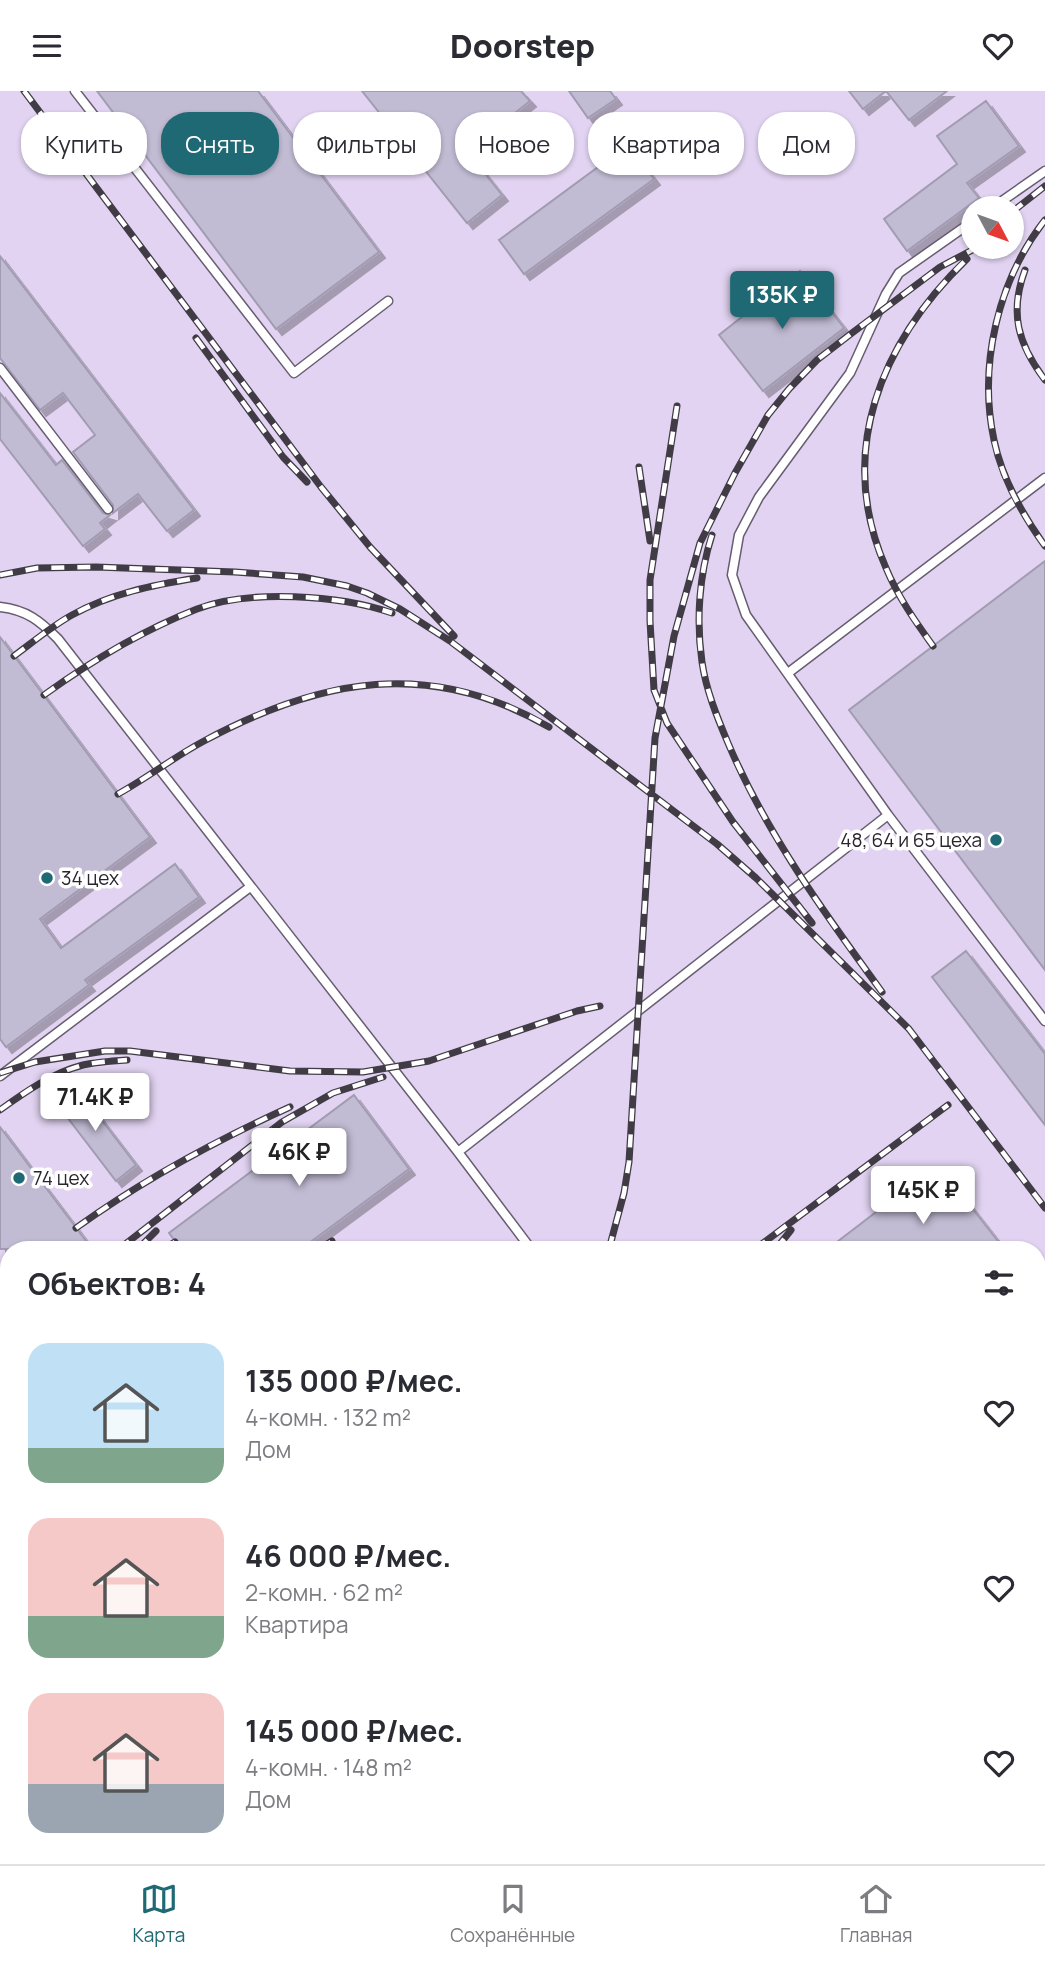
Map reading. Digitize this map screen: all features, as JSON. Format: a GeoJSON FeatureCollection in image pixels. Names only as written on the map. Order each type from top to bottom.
{"type":"FeatureCollection","features":[{"type":"Feature","properties":{"kind":"lane"},"geometry":{"type":"LineString","coordinates":[[75,91],[294,373],[388,301]]}},
{"type":"Feature","properties":{"kind":"lane"},"geometry":{"type":"LineString","coordinates":[[1009,196],[1045,171]]}},
{"type":"Feature","properties":{"kind":"lane"},"geometry":{"type":"LineString","coordinates":[[961,229],[899,273],[886,294],[850,373],[759,497],[739,535],[732,575],[746,615],[888,815],[1045,1021]]}},
{"type":"Feature","properties":{"kind":"lane"},"geometry":{"type":"LineString","coordinates":[[0,368],[108,509]]}},
{"type":"Feature","properties":{"kind":"lane"},"geometry":{"type":"LineString","coordinates":[[788,673],[1045,478]]}},
{"type":"Feature","properties":{"kind":"lane"},"geometry":{"type":"LineString","coordinates":[[0,607],[37,618],[58,639],[525,1241]]}},
{"type":"Feature","properties":{"kind":"lane"},"geometry":{"type":"LineString","coordinates":[[458,1152],[888,815]]}},
{"type":"Feature","properties":{"kind":"lane"},"geometry":{"type":"LineString","coordinates":[[0,1076],[250,887]]}},
{"type":"Feature","properties":{"kind":"shaded area"},"geometry":{"type":"Polygon","coordinates":[[[0,91],[1045,91],[1045,1241],[0,1241],[0,91]]]}},
{"type":"Feature","properties":{"kind":"building"},"geometry":{"type":"Polygon","coordinates":[[[97,91],[258,91],[274,112],[161,112],[161,175],[279,175],[279,119],[293,138],[293,175],[321,175],[379,252],[276,329],[147,157],[147,112],[113,112],[97,91]]]}},
{"type":"Feature","properties":{"kind":"building"},"geometry":{"type":"Polygon","coordinates":[[[362,91],[521,91],[530,101],[516,112],[455,112],[455,175],[486,175],[502,195],[467,223],[429,175],[441,175],[441,112],[379,112],[362,91]]]}},
{"type":"Feature","properties":{"kind":"building"},"geometry":{"type":"Polygon","coordinates":[[[569,91],[610,91],[616,99],[597,112],[588,112],[588,118],[569,91]]]}},
{"type":"Feature","properties":{"kind":"building"},"geometry":{"type":"Polygon","coordinates":[[[849,91],[886,91],[863,109],[849,91]]]}},
{"type":"Feature","properties":{"kind":"building"},"geometry":{"type":"Polygon","coordinates":[[[886,91],[947,91],[909,120],[886,91]]]}},
{"type":"Feature","properties":{"kind":"building"},"geometry":{"type":"Polygon","coordinates":[[[986,101],[1019,146],[967,183],[977,196],[961,196],[961,211],[907,251],[884,219],[957,164],[937,136],[986,101]]]}},
{"type":"Feature","properties":{"kind":"building"},"geometry":{"type":"Polygon","coordinates":[[[588,174],[651,175],[654,179],[524,274],[499,240],[588,174]]]}},
{"type":"Feature","properties":{"kind":"building"},"geometry":{"type":"Polygon","coordinates":[[[0,256],[194,510],[167,531],[138,494],[113,513],[113,505],[73,452],[95,435],[63,393],[40,410],[0,358],[0,256]]]}},
{"type":"Feature","properties":{"kind":"building"},"geometry":{"type":"Polygon","coordinates":[[[800,271],[844,328],[763,391],[719,335],[800,271]]]}},
{"type":"Feature","properties":{"kind":"building"},"geometry":{"type":"Polygon","coordinates":[[[0,393],[56,465],[62,460],[103,513],[110,515],[100,523],[105,529],[83,546],[0,439],[0,393]]]}},
{"type":"Feature","properties":{"kind":"building","name":"48, 64 и 65 цеха"},"geometry":{"type":"Polygon","coordinates":[[[1045,561],[1045,970],[849,710],[1045,561]]]}},
{"type":"Feature","properties":{"kind":"building","name":"34 цех"},"geometry":{"type":"Polygon","coordinates":[[[0,637],[150,837],[40,919],[61,948],[175,864],[199,897],[85,980],[89,985],[6,1047],[0,1039],[0,637]]]}},
{"type":"Feature","properties":{"kind":"building"},"geometry":{"type":"Polygon","coordinates":[[[966,951],[1045,1054],[1045,1125],[932,977],[966,951]]]}},
{"type":"Feature","properties":{"kind":"building"},"geometry":{"type":"Polygon","coordinates":[[[74,1084],[136,1165],[116,1181],[54,1100],[74,1084]]]}},
{"type":"Feature","properties":{"kind":"building"},"geometry":{"type":"Polygon","coordinates":[[[354,1095],[409,1169],[312,1241],[175,1241],[169,1233],[354,1095]]]}},
{"type":"Feature","properties":{"kind":"building","name":"74 цех"},"geometry":{"type":"Polygon","coordinates":[[[0,1127],[86,1241],[0,1241],[0,1127]]]}},
{"type":"Feature","properties":{"kind":"building"},"geometry":{"type":"Polygon","coordinates":[[[954,1185],[998,1241],[838,1241],[901,1193],[911,1205],[926,1193],[932,1202],[954,1185]]]}},
{"type":"Feature","properties":{"kind":"railway"},"geometry":{"type":"LineString","coordinates":[[24,91],[321,487],[370,547],[454,636]]}},
{"type":"Feature","properties":{"kind":"railway"},"geometry":{"type":"LineString","coordinates":[[1024,203],[1045,186]]}},
{"type":"Feature","properties":{"kind":"railway"},"geometry":{"type":"LineString","coordinates":[[1045,220],[1015,269],[1004,296],[996,324],[989,382],[994,440],[1002,469],[1021,509],[1045,546]]}},
{"type":"Feature","properties":{"kind":"railway"},"geometry":{"type":"LineString","coordinates":[[611,1241],[629,1162],[655,738],[674,636],[700,543],[768,415],[789,389],[817,360],[940,267],[961,256]]}},
{"type":"Feature","properties":{"kind":"railway"},"geometry":{"type":"LineString","coordinates":[[933,646],[896,589],[871,525],[865,482],[867,441],[875,401],[890,363],[911,326],[937,291],[967,259]]}},
{"type":"Feature","properties":{"kind":"railway"},"geometry":{"type":"LineString","coordinates":[[1025,270],[1018,300],[1019,328],[1028,354],[1045,380]]}},
{"type":"Feature","properties":{"kind":"railway"},"geometry":{"type":"LineString","coordinates":[[196,338],[283,457],[307,482]]}},
{"type":"Feature","properties":{"kind":"railway"},"geometry":{"type":"LineString","coordinates":[[677,406],[650,580],[654,690],[667,723],[733,822],[812,923]]}},
{"type":"Feature","properties":{"kind":"railway"},"geometry":{"type":"LineString","coordinates":[[639,467],[650,541]]}},
{"type":"Feature","properties":{"kind":"railway"},"geometry":{"type":"LineString","coordinates":[[712,535],[702,582],[699,630],[704,672],[716,713],[743,776],[778,841],[818,903],[882,992]]}},
{"type":"Feature","properties":{"kind":"railway"},"geometry":{"type":"LineString","coordinates":[[0,575],[37,568],[96,567],[303,577],[347,586],[400,609],[450,641],[717,844],[756,878],[909,1029],[1045,1208]]}},
{"type":"Feature","properties":{"kind":"railway"},"geometry":{"type":"LineString","coordinates":[[14,656],[57,624],[87,607],[133,591],[197,578]]}},
{"type":"Feature","properties":{"kind":"railway"},"geometry":{"type":"LineString","coordinates":[[44,695],[137,637],[177,617],[218,603],[294,597],[347,602],[392,613]]}},
{"type":"Feature","properties":{"kind":"railway"},"geometry":{"type":"LineString","coordinates":[[118,794],[193,747],[248,719],[333,691],[376,685],[418,684],[461,691],[505,705],[549,727]]}},
{"type":"Feature","properties":{"kind":"railway"},"geometry":{"type":"LineString","coordinates":[[0,1073],[35,1062],[105,1051],[130,1051],[290,1071],[363,1072],[429,1061],[577,1011],[600,1006]]}},
{"type":"Feature","properties":{"kind":"railway"},"geometry":{"type":"LineString","coordinates":[[0,1110],[39,1084],[72,1068],[127,1060]]}},
{"type":"Feature","properties":{"kind":"railway"},"geometry":{"type":"LineString","coordinates":[[129,1241],[282,1122],[333,1093],[383,1077]]}},
{"type":"Feature","properties":{"kind":"railway"},"geometry":{"type":"LineString","coordinates":[[766,1241],[948,1105]]}},
{"type":"Feature","properties":{"kind":"railway"},"geometry":{"type":"LineString","coordinates":[[76,1228],[180,1162],[290,1107]]}},
{"type":"Feature","properties":{"kind":"railway"},"geometry":{"type":"LineString","coordinates":[[782,1241],[791,1230]]}},
{"type":"Feature","properties":{"kind":"railway"},"geometry":{"type":"LineString","coordinates":[[146,1241],[156,1231]]}},
{"type":"Feature","properties":{"kind":"place","name":"48, 64 и 65 цеха"},"geometry":{"type":"Point","coordinates":[996,840]}},
{"type":"Feature","properties":{"kind":"place","name":"34 цех"},"geometry":{"type":"Point","coordinates":[47,878]}},
{"type":"Feature","properties":{"kind":"place","name":"74 цех"},"geometry":{"type":"Point","coordinates":[19,1178]}}]}
